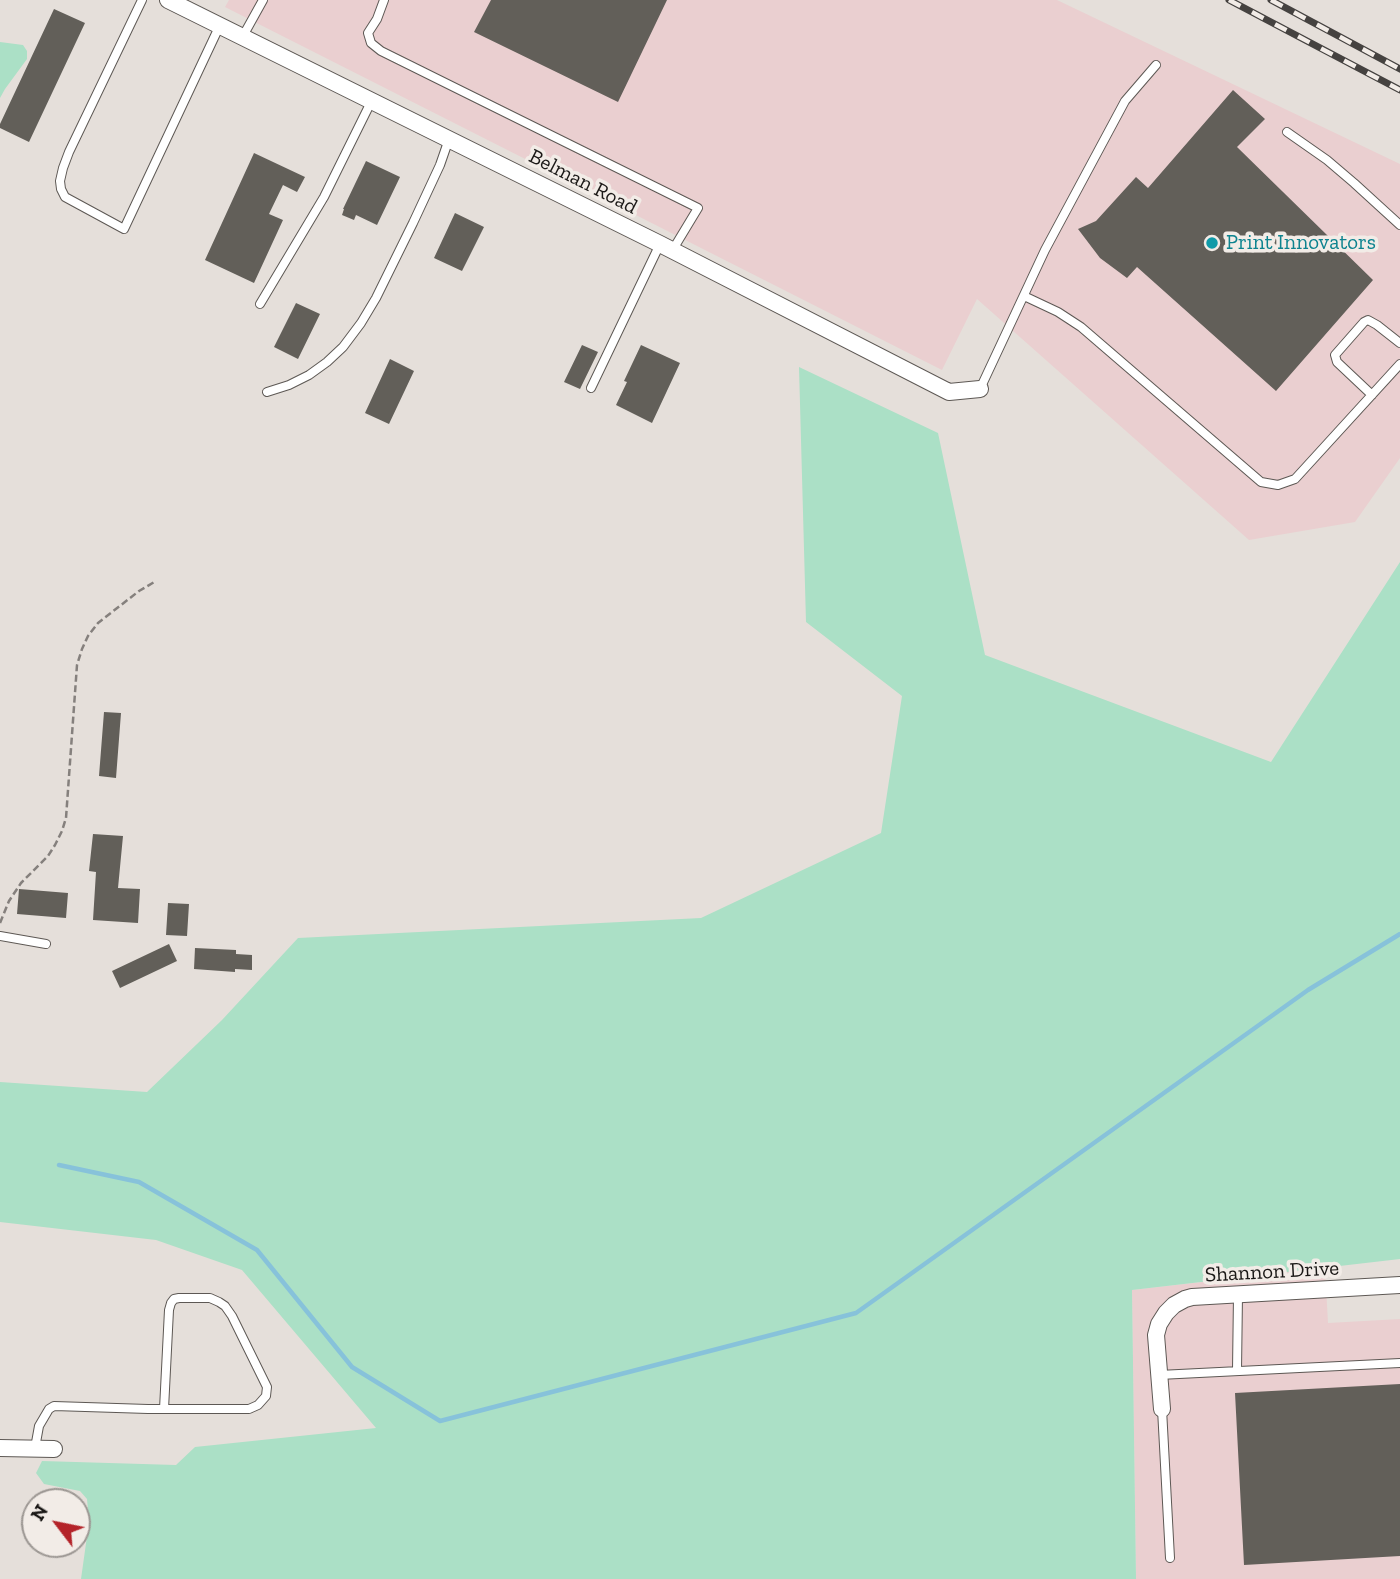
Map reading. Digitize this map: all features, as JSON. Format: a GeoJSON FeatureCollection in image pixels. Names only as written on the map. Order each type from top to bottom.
{"type":"FeatureCollection","features":[{"type":"Feature","properties":{"kind":"street","name":"Belman Road"},"geometry":{"type":"LineString","coordinates":[[168,0],[666,247],[949,392],[980,389]]}},
{"type":"Feature","properties":{"kind":"street","name":"Shannon Drive"},"geometry":{"type":"LineString","coordinates":[[1162,1409],[1156,1335],[1159,1324],[1174,1305],[1192,1297],[1400,1285]]}},
{"type":"Feature","properties":{"kind":"street"},"geometry":{"type":"LineString","coordinates":[[0,1448],[54,1449]]}},
{"type":"Feature","properties":{"kind":"lane"},"geometry":{"type":"LineString","coordinates":[[142,0],[69,152],[60,181],[65,197],[124,229],[220,25]]}},
{"type":"Feature","properties":{"kind":"lane"},"geometry":{"type":"LineString","coordinates":[[243,36],[263,0]]}},
{"type":"Feature","properties":{"kind":"lane"},"geometry":{"type":"LineString","coordinates":[[384,0],[368,33],[372,43],[382,51],[698,208],[666,247],[591,388]]}},
{"type":"Feature","properties":{"kind":"lane"},"geometry":{"type":"LineString","coordinates":[[980,389],[1045,250],[1125,101],[1156,65]]}},
{"type":"Feature","properties":{"kind":"lane"},"geometry":{"type":"LineString","coordinates":[[260,304],[324,197],[372,100]]}},
{"type":"Feature","properties":{"kind":"lane"},"geometry":{"type":"LineString","coordinates":[[1287,132],[1327,160],[1400,225]]}},
{"type":"Feature","properties":{"kind":"lane"},"geometry":{"type":"LineString","coordinates":[[267,392],[289,385],[327,362],[343,347],[361,323],[413,223],[449,139]]}},
{"type":"Feature","properties":{"kind":"lane"},"geometry":{"type":"LineString","coordinates":[[1024,296],[1058,312],[1081,327],[1261,482],[1278,485],[1295,479],[1400,364]]}},
{"type":"Feature","properties":{"kind":"lane"},"geometry":{"type":"LineString","coordinates":[[1372,395],[1337,362],[1335,355],[1368,320],[1400,343]]}},
{"type":"Feature","properties":{"kind":"lane"},"geometry":{"type":"LineString","coordinates":[[0,936],[46,944]]}},
{"type":"Feature","properties":{"kind":"lane"},"geometry":{"type":"LineString","coordinates":[[1237,1370],[1238,1295]]}},
{"type":"Feature","properties":{"kind":"lane"},"geometry":{"type":"LineString","coordinates":[[35,1448],[39,1426],[49,1409],[54,1406],[164,1409],[249,1409],[258,1405],[266,1396],[267,1387],[232,1316],[219,1302],[210,1298],[179,1298],[171,1303],[164,1409]]}},
{"type":"Feature","properties":{"kind":"lane"},"geometry":{"type":"LineString","coordinates":[[1159,1375],[1400,1363]]}},
{"type":"Feature","properties":{"kind":"lane"},"geometry":{"type":"LineString","coordinates":[[1162,1409],[1170,1558]]}},
{"type":"Feature","properties":{"kind":"path"},"geometry":{"type":"LineString","coordinates":[[0,922],[21,883],[48,856],[55,845],[66,818],[77,665],[82,649],[98,623],[130,597],[156,581]]}},
{"type":"Feature","properties":{"kind":"shaded area"},"geometry":{"type":"Polygon","coordinates":[[[229,0],[1057,0],[1400,164],[1400,458],[1355,522],[1249,540],[977,299],[942,370],[225,7],[229,0]]]}},
{"type":"Feature","properties":{"kind":"shaded area"},"geometry":{"type":"Polygon","coordinates":[[[1325,1268],[1328,1323],[1400,1319],[1400,1579],[1136,1579],[1132,1290],[1325,1268]]]}},
{"type":"Feature","properties":{"kind":"green space"},"geometry":{"type":"Polygon","coordinates":[[[0,42],[23,45],[27,51],[27,59],[0,98],[0,42]]]}},
{"type":"Feature","properties":{"kind":"green space"},"geometry":{"type":"Polygon","coordinates":[[[799,367],[938,433],[985,655],[1271,762],[1400,562],[1400,1259],[1132,1290],[1136,1579],[81,1579],[84,1558],[91,1558],[91,1488],[65,1488],[44,1484],[36,1473],[42,1461],[176,1465],[195,1447],[376,1428],[242,1270],[156,1240],[0,1222],[0,1082],[147,1092],[222,1020],[298,938],[701,918],[881,833],[902,696],[806,622],[799,367]]]}},
{"type":"Feature","properties":{"kind":"building"},"geometry":{"type":"Polygon","coordinates":[[[491,0],[667,0],[618,102],[474,32],[491,0]]]}},
{"type":"Feature","properties":{"kind":"building"},"geometry":{"type":"Polygon","coordinates":[[[54,9],[85,23],[29,142],[0,128],[0,124],[54,9]]]}},
{"type":"Feature","properties":{"kind":"building","name":"Print Innovators"},"geometry":{"type":"Polygon","coordinates":[[[1233,90],[1265,119],[1237,147],[1373,280],[1276,391],[1137,267],[1127,278],[1100,258],[1078,229],[1096,221],[1136,177],[1148,188],[1233,90]]]}},
{"type":"Feature","properties":{"kind":"building"},"geometry":{"type":"Polygon","coordinates":[[[254,153],[305,177],[297,192],[283,185],[269,214],[283,220],[254,283],[205,260],[254,153]]]}},
{"type":"Feature","properties":{"kind":"building"},"geometry":{"type":"Polygon","coordinates":[[[366,161],[400,177],[377,225],[356,215],[354,220],[342,215],[366,161]]]}},
{"type":"Feature","properties":{"kind":"building"},"geometry":{"type":"Polygon","coordinates":[[[455,213],[484,227],[462,271],[434,258],[455,213]]]}},
{"type":"Feature","properties":{"kind":"building"},"geometry":{"type":"Polygon","coordinates":[[[296,303],[320,314],[298,359],[274,347],[296,303]]]}},
{"type":"Feature","properties":{"kind":"building"},"geometry":{"type":"Polygon","coordinates":[[[582,345],[598,352],[580,389],[564,382],[582,345]]]}},
{"type":"Feature","properties":{"kind":"building"},"geometry":{"type":"Polygon","coordinates":[[[641,345],[680,363],[652,423],[616,405],[641,345]]]}},
{"type":"Feature","properties":{"kind":"building"},"geometry":{"type":"Polygon","coordinates":[[[390,359],[414,371],[389,424],[365,413],[390,359]]]}},
{"type":"Feature","properties":{"kind":"building"},"geometry":{"type":"Polygon","coordinates":[[[104,712],[121,713],[116,778],[99,776],[104,712]]]}},
{"type":"Feature","properties":{"kind":"building"},"geometry":{"type":"Polygon","coordinates":[[[93,834],[123,836],[118,888],[140,889],[138,923],[93,920],[96,872],[89,871],[93,834]]]}},
{"type":"Feature","properties":{"kind":"building"},"geometry":{"type":"Polygon","coordinates":[[[19,889],[68,893],[66,918],[17,914],[19,889]]]}},
{"type":"Feature","properties":{"kind":"building"},"geometry":{"type":"Polygon","coordinates":[[[168,903],[189,904],[187,936],[166,935],[168,903]]]}},
{"type":"Feature","properties":{"kind":"building"},"geometry":{"type":"Polygon","coordinates":[[[169,944],[177,961],[120,988],[112,971],[169,944]]]}},
{"type":"Feature","properties":{"kind":"building"},"geometry":{"type":"Polygon","coordinates":[[[195,948],[236,950],[236,954],[252,955],[252,970],[235,969],[235,972],[194,969],[195,948]]]}},
{"type":"Feature","properties":{"kind":"building"},"geometry":{"type":"Polygon","coordinates":[[[1400,1384],[1400,1556],[1244,1565],[1235,1393],[1400,1384]]]}},
{"type":"Feature","properties":{"kind":"waterway"},"geometry":{"type":"LineString","coordinates":[[59,1165],[139,1182],[257,1250],[352,1367],[440,1421],[856,1313],[1308,990],[1400,934]]}},
{"type":"Feature","properties":{"kind":"railway"},"geometry":{"type":"LineString","coordinates":[[1229,0],[1400,90]]}},
{"type":"Feature","properties":{"kind":"railway"},"geometry":{"type":"LineString","coordinates":[[1271,0],[1400,69]]}},
{"type":"Feature","properties":{"kind":"place","name":"Print Innovators"},"geometry":{"type":"Point","coordinates":[1212,243]}}]}
